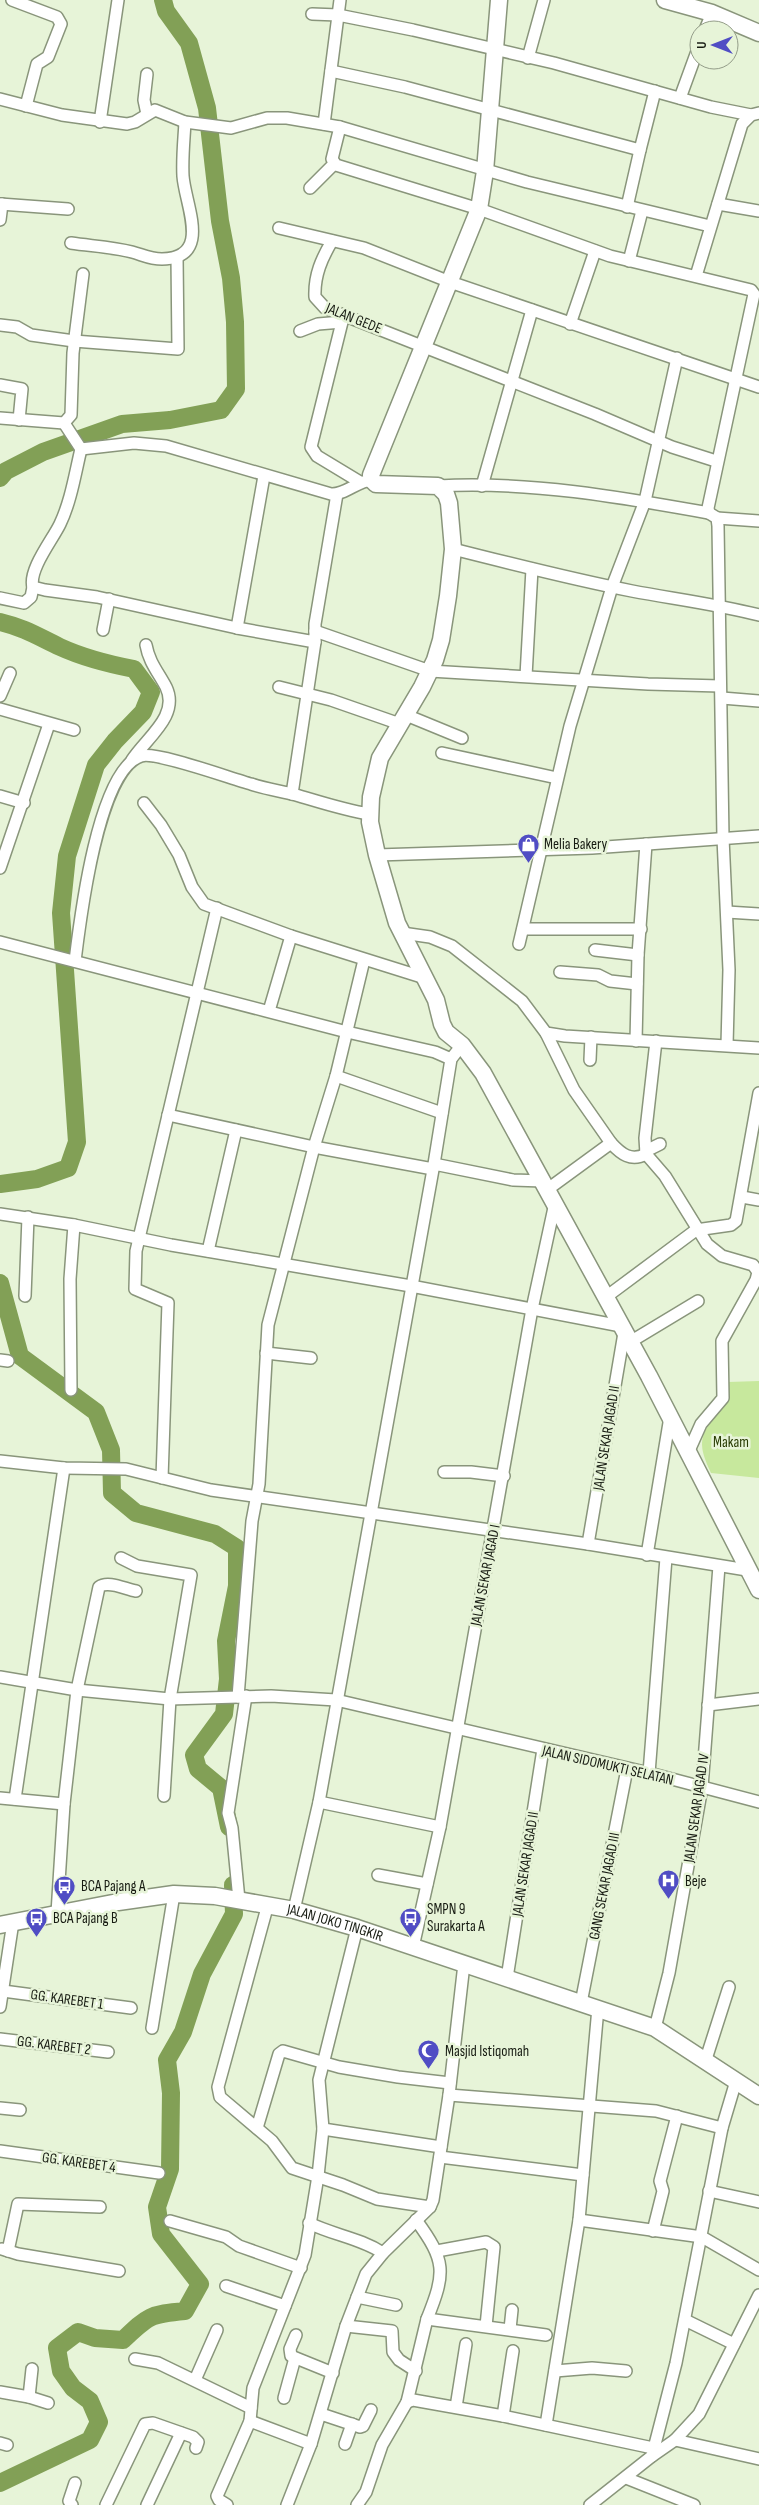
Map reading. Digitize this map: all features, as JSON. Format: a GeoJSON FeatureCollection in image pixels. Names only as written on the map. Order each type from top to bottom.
{"type":"FeatureCollection","features":[{"type":"Feature","properties":{"kind":"main road"},"geometry":{"type":"LineString","coordinates":[[499,0],[485,171],[479,209],[424,348],[371,475],[366,481],[382,484],[438,486],[446,494],[449,503],[453,548],[442,630],[430,671],[380,758],[373,783],[369,814],[377,855],[402,933],[439,1011],[452,1029],[453,1038],[483,1072],[549,1191],[606,1297],[618,1327],[670,1417],[747,1570],[759,1590]]}},
{"type":"Feature","properties":{"kind":"main road"},"geometry":{"type":"LineString","coordinates":[[666,0],[712,13],[759,33]]}},
{"type":"Feature","properties":{"kind":"main road","name":"JALAN JOKO TINGKIR"},"geometry":{"type":"LineString","coordinates":[[6,1924],[57,1913],[174,1894],[215,1896],[268,1904],[357,1928],[655,2028],[706,2059],[759,2096]]}},
{"type":"Feature","properties":{"kind":"street"},"geometry":{"type":"LineString","coordinates":[[12,0],[57,17],[60,24],[48,57],[37,64],[26,106]]}},
{"type":"Feature","properties":{"kind":"street"},"geometry":{"type":"LineString","coordinates":[[100,122],[118,0]]}},
{"type":"Feature","properties":{"kind":"street"},"geometry":{"type":"LineString","coordinates":[[324,124],[340,0]]}},
{"type":"Feature","properties":{"kind":"street"},"geometry":{"type":"LineString","coordinates":[[528,58],[544,0]]}},
{"type":"Feature","properties":{"kind":"street"},"geometry":{"type":"LineString","coordinates":[[709,20],[712,13]]}},
{"type":"Feature","properties":{"kind":"street"},"geometry":{"type":"LineString","coordinates":[[312,14],[338,15],[494,49],[680,98],[755,114]]}},
{"type":"Feature","properties":{"kind":"street"},"geometry":{"type":"LineString","coordinates":[[680,98],[690,70]]}},
{"type":"Feature","properties":{"kind":"street"},"geometry":{"type":"LineString","coordinates":[[331,71],[405,87],[640,150]]}},
{"type":"Feature","properties":{"kind":"street"},"geometry":{"type":"LineString","coordinates":[[146,74],[144,100],[147,114]]}},
{"type":"Feature","properties":{"kind":"street"},"geometry":{"type":"LineString","coordinates":[[628,207],[655,90]]}},
{"type":"Feature","properties":{"kind":"street"},"geometry":{"type":"LineString","coordinates":[[0,99],[100,122],[131,123],[152,110],[159,110],[188,122],[227,127],[267,118],[287,118],[324,124],[340,127],[485,171],[642,211],[710,226]]}},
{"type":"Feature","properties":{"kind":"street"},"geometry":{"type":"LineString","coordinates":[[696,276],[742,124],[755,114]]}},
{"type":"Feature","properties":{"kind":"street"},"geometry":{"type":"LineString","coordinates":[[71,243],[133,252],[148,258],[177,257],[192,244],[193,237],[183,177],[188,122]]}},
{"type":"Feature","properties":{"kind":"street"},"geometry":{"type":"LineString","coordinates":[[334,164],[332,159],[340,127]]}},
{"type":"Feature","properties":{"kind":"street"},"geometry":{"type":"LineString","coordinates":[[310,188],[334,164]]}},
{"type":"Feature","properties":{"kind":"street"},"geometry":{"type":"LineString","coordinates":[[334,164],[479,209],[595,251],[751,290],[754,294],[708,502],[713,515],[719,604],[723,838],[729,970],[728,1045]]}},
{"type":"Feature","properties":{"kind":"street"},"geometry":{"type":"LineString","coordinates":[[0,220],[1,204],[68,209]]}},
{"type":"Feature","properties":{"kind":"street"},"geometry":{"type":"LineString","coordinates":[[718,204],[759,211]]}},
{"type":"Feature","properties":{"kind":"street"},"geometry":{"type":"LineString","coordinates":[[629,261],[642,211]]}},
{"type":"Feature","properties":{"kind":"street"},"geometry":{"type":"LineString","coordinates":[[279,228],[364,248],[450,282],[759,387]]}},
{"type":"Feature","properties":{"kind":"street","name":"JALAN GEDE"},"geometry":{"type":"LineString","coordinates":[[332,240],[318,270],[315,296],[325,308],[343,318],[659,441],[716,461]]}},
{"type":"Feature","properties":{"kind":"street"},"geometry":{"type":"LineString","coordinates":[[570,324],[595,251]]}},
{"type":"Feature","properties":{"kind":"street"},"geometry":{"type":"LineString","coordinates":[[0,324],[17,327],[31,335],[74,341],[178,349],[177,257]]}},
{"type":"Feature","properties":{"kind":"street"},"geometry":{"type":"LineString","coordinates":[[65,425],[72,409],[74,341],[83,274]]}},
{"type":"Feature","properties":{"kind":"street"},"geometry":{"type":"LineString","coordinates":[[482,486],[513,383],[532,310]]}},
{"type":"Feature","properties":{"kind":"street"},"geometry":{"type":"LineString","coordinates":[[300,331],[343,318],[311,447],[316,456],[366,481]]}},
{"type":"Feature","properties":{"kind":"street"},"geometry":{"type":"LineString","coordinates":[[519,944],[557,778],[583,680],[612,587],[645,501],[678,358]]}},
{"type":"Feature","properties":{"kind":"street"},"geometry":{"type":"LineString","coordinates":[[0,385],[22,389],[19,420]]}},
{"type":"Feature","properties":{"kind":"street"},"geometry":{"type":"LineString","coordinates":[[0,418],[65,425]]}},
{"type":"Feature","properties":{"kind":"street"},"geometry":{"type":"LineString","coordinates":[[0,598],[24,603],[31,597],[34,573],[60,524],[68,503],[80,448],[65,425]]}},
{"type":"Feature","properties":{"kind":"street"},"geometry":{"type":"LineString","coordinates":[[80,448],[119,443],[150,444],[183,451],[264,476],[337,494],[366,481]]}},
{"type":"Feature","properties":{"kind":"street"},"geometry":{"type":"LineString","coordinates":[[237,628],[264,476]]}},
{"type":"Feature","properties":{"kind":"street"},"geometry":{"type":"LineString","coordinates":[[438,486],[540,488],[645,501],[713,515],[759,521]]}},
{"type":"Feature","properties":{"kind":"street"},"geometry":{"type":"LineString","coordinates":[[292,794],[337,494]]}},
{"type":"Feature","properties":{"kind":"street"},"geometry":{"type":"LineString","coordinates":[[453,548],[532,569],[612,587],[719,604],[759,615]]}},
{"type":"Feature","properties":{"kind":"street"},"geometry":{"type":"LineString","coordinates":[[526,676],[532,569]]}},
{"type":"Feature","properties":{"kind":"street"},"geometry":{"type":"LineString","coordinates":[[33,587],[108,599],[237,628],[315,636],[430,671],[720,686]]}},
{"type":"Feature","properties":{"kind":"street"},"geometry":{"type":"LineString","coordinates":[[103,630],[108,599]]}},
{"type":"Feature","properties":{"kind":"street"},"geometry":{"type":"LineString","coordinates":[[74,961],[93,850],[115,787],[122,773],[165,718],[170,705],[167,691],[152,665],[146,645]]}},
{"type":"Feature","properties":{"kind":"street"},"geometry":{"type":"LineString","coordinates":[[0,696],[10,673]]}},
{"type":"Feature","properties":{"kind":"street"},"geometry":{"type":"LineString","coordinates":[[279,686],[403,719],[462,738]]}},
{"type":"Feature","properties":{"kind":"street"},"geometry":{"type":"LineString","coordinates":[[722,698],[759,701]]}},
{"type":"Feature","properties":{"kind":"street"},"geometry":{"type":"LineString","coordinates":[[0,710],[74,730]]}},
{"type":"Feature","properties":{"kind":"street"},"geometry":{"type":"LineString","coordinates":[[0,868],[24,803],[49,724]]}},
{"type":"Feature","properties":{"kind":"street"},"geometry":{"type":"LineString","coordinates":[[442,753],[557,778]]}},
{"type":"Feature","properties":{"kind":"street"},"geometry":{"type":"LineString","coordinates":[[131,762],[141,756],[149,756],[369,814]]}},
{"type":"Feature","properties":{"kind":"street"},"geometry":{"type":"LineString","coordinates":[[0,796],[24,803]]}},
{"type":"Feature","properties":{"kind":"street"},"geometry":{"type":"LineString","coordinates":[[144,803],[161,825],[198,897],[207,905],[291,936],[425,978]]}},
{"type":"Feature","properties":{"kind":"street"},"geometry":{"type":"LineString","coordinates":[[377,855],[542,850],[759,836]]}},
{"type":"Feature","properties":{"kind":"street"},"geometry":{"type":"LineString","coordinates":[[636,1041],[638,955],[642,929],[646,844]]}},
{"type":"Feature","properties":{"kind":"street"},"geometry":{"type":"LineString","coordinates":[[162,1478],[168,1303],[136,1289],[137,1238],[198,993],[217,908]]}},
{"type":"Feature","properties":{"kind":"street"},"geometry":{"type":"LineString","coordinates":[[727,912],[759,914]]}},
{"type":"Feature","properties":{"kind":"street"},"geometry":{"type":"LineString","coordinates":[[523,929],[642,929]]}},
{"type":"Feature","properties":{"kind":"street"},"geometry":{"type":"LineString","coordinates":[[402,933],[430,937],[452,946],[522,1001],[546,1033],[574,1090],[611,1142],[626,1156],[636,1158],[660,1144]]}},
{"type":"Feature","properties":{"kind":"street"},"geometry":{"type":"LineString","coordinates":[[269,1012],[291,936]]}},
{"type":"Feature","properties":{"kind":"street"},"geometry":{"type":"LineString","coordinates":[[0,942],[346,1032],[435,1052],[450,1059]]}},
{"type":"Feature","properties":{"kind":"street"},"geometry":{"type":"LineString","coordinates":[[595,950],[638,955]]}},
{"type":"Feature","properties":{"kind":"street"},"geometry":{"type":"LineString","coordinates":[[238,1900],[228,1804],[251,1531],[259,1484],[266,1353],[270,1317],[286,1264],[314,1147],[336,1076],[364,960]]}},
{"type":"Feature","properties":{"kind":"street"},"geometry":{"type":"LineString","coordinates":[[560,972],[598,975],[610,981],[637,984]]}},
{"type":"Feature","properties":{"kind":"street"},"geometry":{"type":"LineString","coordinates":[[546,1033],[591,1038],[759,1048]]}},
{"type":"Feature","properties":{"kind":"street"},"geometry":{"type":"LineString","coordinates":[[435,1052],[453,1038]]}},
{"type":"Feature","properties":{"kind":"street"},"geometry":{"type":"LineString","coordinates":[[294,1910],[319,1802],[433,1166],[453,1038]]}},
{"type":"Feature","properties":{"kind":"street"},"geometry":{"type":"LineString","coordinates":[[590,1060],[591,1038]]}},
{"type":"Feature","properties":{"kind":"street"},"geometry":{"type":"LineString","coordinates":[[656,1041],[646,1153],[665,1176],[696,1230],[715,1252],[722,1256],[753,1265],[758,1275],[722,1341],[723,1398],[701,1424],[688,1453]]}},
{"type":"Feature","properties":{"kind":"street"},"geometry":{"type":"LineString","coordinates":[[336,1076],[442,1113]]}},
{"type":"Feature","properties":{"kind":"street"},"geometry":{"type":"LineString","coordinates":[[606,1297],[696,1230],[734,1223],[742,1197],[756,1122],[759,1092]]}},
{"type":"Feature","properties":{"kind":"street"},"geometry":{"type":"LineString","coordinates":[[168,1115],[314,1147],[513,1180],[549,1191],[611,1142]]}},
{"type":"Feature","properties":{"kind":"street"},"geometry":{"type":"LineString","coordinates":[[208,1251],[236,1130]]}},
{"type":"Feature","properties":{"kind":"street","name":"JALAN SEKAR JAGAD I"},"geometry":{"type":"LineString","coordinates":[[413,1946],[440,1827],[480,1595],[495,1530],[532,1309],[549,1191]]}},
{"type":"Feature","properties":{"kind":"street"},"geometry":{"type":"LineString","coordinates":[[742,1197],[759,1200]]}},
{"type":"Feature","properties":{"kind":"street"},"geometry":{"type":"LineString","coordinates":[[0,1214],[74,1225],[208,1251],[411,1286],[618,1327],[698,1301]]}},
{"type":"Feature","properties":{"kind":"street"},"geometry":{"type":"LineString","coordinates":[[24,1296],[28,1217]]}},
{"type":"Feature","properties":{"kind":"street"},"geometry":{"type":"LineString","coordinates":[[71,1390],[70,1279],[74,1225]]}},
{"type":"Feature","properties":{"kind":"street","name":"JALAN SEKAR JAGAD II"},"geometry":{"type":"LineString","coordinates":[[588,1544],[618,1327]]}},
{"type":"Feature","properties":{"kind":"street"},"geometry":{"type":"LineString","coordinates":[[266,1353],[311,1358]]}},
{"type":"Feature","properties":{"kind":"street"},"geometry":{"type":"LineString","coordinates":[[647,1555],[670,1417]]}},
{"type":"Feature","properties":{"kind":"street"},"geometry":{"type":"LineString","coordinates":[[0,1461],[64,1468],[126,1469],[211,1490],[495,1530],[747,1570]]}},
{"type":"Feature","properties":{"kind":"street"},"geometry":{"type":"LineString","coordinates":[[15,1799],[34,1683],[64,1468]]}},
{"type":"Feature","properties":{"kind":"street"},"geometry":{"type":"LineString","coordinates":[[444,1472],[471,1472],[504,1476]]}},
{"type":"Feature","properties":{"kind":"street"},"geometry":{"type":"LineString","coordinates":[[722,1567],[737,1550]]}},
{"type":"Feature","properties":{"kind":"street"},"geometry":{"type":"LineString","coordinates":[[121,1558],[137,1566],[191,1575],[170,1698],[164,1796]]}},
{"type":"Feature","properties":{"kind":"street"},"geometry":{"type":"LineString","coordinates":[[649,1773],[666,1558]]}},
{"type":"Feature","properties":{"kind":"street","name":"JALAN SEKAR JAGAD IV"},"geometry":{"type":"LineString","coordinates":[[655,2028],[669,1973],[702,1787],[722,1567]]}},
{"type":"Feature","properties":{"kind":"street"},"geometry":{"type":"LineString","coordinates":[[57,1913],[64,1804],[77,1690],[99,1587],[102,1584],[109,1584],[136,1591]]}},
{"type":"Feature","properties":{"kind":"street","name":"JALAN SIDOMUKTI SELATAN"},"geometry":{"type":"LineString","coordinates":[[0,1677],[77,1690],[170,1698],[279,1696],[336,1700],[649,1773],[759,1802]]}},
{"type":"Feature","properties":{"kind":"street"},"geometry":{"type":"LineString","coordinates":[[708,1705],[759,1699]]}},
{"type":"Feature","properties":{"kind":"street","name":"JALAN SEKAR JAGAD II"},"geometry":{"type":"LineString","coordinates":[[507,1978],[543,1749]]}},
{"type":"Feature","properties":{"kind":"street","name":"GANG SEKAR JAGAD III"},"geometry":{"type":"LineString","coordinates":[[581,2003],[627,1769]]}},
{"type":"Feature","properties":{"kind":"street"},"geometry":{"type":"LineString","coordinates":[[0,1798],[64,1804]]}},
{"type":"Feature","properties":{"kind":"street"},"geometry":{"type":"LineString","coordinates":[[319,1802],[440,1827]]}},
{"type":"Feature","properties":{"kind":"street"},"geometry":{"type":"LineString","coordinates":[[378,1875],[427,1884]]}},
{"type":"Feature","properties":{"kind":"street"},"geometry":{"type":"LineString","coordinates":[[152,2028],[174,1894]]}},
{"type":"Feature","properties":{"kind":"street"},"geometry":{"type":"LineString","coordinates":[[268,1904],[218,2087],[222,2100],[275,2143],[289,2166],[377,2199],[430,2207]]}},
{"type":"Feature","properties":{"kind":"street"},"geometry":{"type":"LineString","coordinates":[[0,2007],[3,1991],[6,1924]]}},
{"type":"Feature","properties":{"kind":"street"},"geometry":{"type":"LineString","coordinates":[[227,2505],[219,2500],[217,2496],[250,2421],[256,2380],[301,2268],[318,2176],[323,2129],[318,2088],[357,1928]]}},
{"type":"Feature","properties":{"kind":"street"},"geometry":{"type":"LineString","coordinates":[[287,2505],[311,2444],[346,2326],[366,2274],[383,2253],[430,2207],[435,2191],[450,2089],[464,1964]]}},
{"type":"Feature","properties":{"kind":"street"},"geometry":{"type":"LineString","coordinates":[[706,2059],[730,1986]]}},
{"type":"Feature","properties":{"kind":"street","name":"GG. KAREBET 1"},"geometry":{"type":"LineString","coordinates":[[3,1991],[131,2008]]}},
{"type":"Feature","properties":{"kind":"street"},"geometry":{"type":"LineString","coordinates":[[546,2425],[579,2220],[598,2008]]}},
{"type":"Feature","properties":{"kind":"street","name":"GG. KAREBET 2"},"geometry":{"type":"LineString","coordinates":[[0,2039],[108,2052]]}},
{"type":"Feature","properties":{"kind":"street"},"geometry":{"type":"LineString","coordinates":[[257,2128],[280,2052],[291,2051],[324,2062],[450,2089],[656,2111],[722,2128]]}},
{"type":"Feature","properties":{"kind":"street"},"geometry":{"type":"LineString","coordinates":[[652,2452],[666,2406],[702,2237],[722,2128],[736,2081]]}},
{"type":"Feature","properties":{"kind":"street"},"geometry":{"type":"LineString","coordinates":[[0,2108],[20,2110]]}},
{"type":"Feature","properties":{"kind":"street"},"geometry":{"type":"LineString","coordinates":[[653,2231],[663,2191],[660,2181],[677,2116]]}},
{"type":"Feature","properties":{"kind":"street"},"geometry":{"type":"LineString","coordinates":[[323,2129],[440,2152],[583,2175]]}},
{"type":"Feature","properties":{"kind":"street","name":"GG. KAREBET 4"},"geometry":{"type":"LineString","coordinates":[[0,2151],[159,2173]]}},
{"type":"Feature","properties":{"kind":"street"},"geometry":{"type":"LineString","coordinates":[[709,2191],[759,2202]]}},
{"type":"Feature","properties":{"kind":"street"},"geometry":{"type":"LineString","coordinates":[[100,2207],[18,2204],[4,2250],[120,2271]]}},
{"type":"Feature","properties":{"kind":"street"},"geometry":{"type":"LineString","coordinates":[[357,2505],[366,2492],[382,2445],[407,2402],[427,2319],[439,2284],[440,2263],[437,2250],[416,2220]]}},
{"type":"Feature","properties":{"kind":"street"},"geometry":{"type":"LineString","coordinates":[[579,2220],[702,2237],[759,2270]]}},
{"type":"Feature","properties":{"kind":"street"},"geometry":{"type":"LineString","coordinates":[[170,2221],[224,2236],[239,2246],[301,2268]]}},
{"type":"Feature","properties":{"kind":"street"},"geometry":{"type":"LineString","coordinates":[[309,2222],[326,2231],[365,2242],[383,2253]]}},
{"type":"Feature","properties":{"kind":"street"},"geometry":{"type":"LineString","coordinates":[[437,2250],[486,2242],[494,2247],[486,2326]]}},
{"type":"Feature","properties":{"kind":"street"},"geometry":{"type":"LineString","coordinates":[[226,2286],[285,2306]]}},
{"type":"Feature","properties":{"kind":"street"},"geometry":{"type":"LineString","coordinates":[[590,2505],[601,2501],[652,2452],[675,2440],[699,2414],[759,2294]]}},
{"type":"Feature","properties":{"kind":"street"},"geometry":{"type":"LineString","coordinates":[[357,2297],[396,2305]]}},
{"type":"Feature","properties":{"kind":"street"},"geometry":{"type":"LineString","coordinates":[[510,2329],[512,2310]]}},
{"type":"Feature","properties":{"kind":"street"},"geometry":{"type":"LineString","coordinates":[[427,2319],[546,2335]]}},
{"type":"Feature","properties":{"kind":"street"},"geometry":{"type":"LineString","coordinates":[[685,2320],[734,2344]]}},
{"type":"Feature","properties":{"kind":"street"},"geometry":{"type":"LineString","coordinates":[[346,2326],[392,2331],[393,2352],[399,2360],[416,2371]]}},
{"type":"Feature","properties":{"kind":"street"},"geometry":{"type":"LineString","coordinates":[[194,2380],[218,2330]]}},
{"type":"Feature","properties":{"kind":"street"},"geometry":{"type":"LineString","coordinates":[[296,2334],[290,2353],[295,2358],[333,2373]]}},
{"type":"Feature","properties":{"kind":"street"},"geometry":{"type":"LineString","coordinates":[[456,2407],[466,2344]]}},
{"type":"Feature","properties":{"kind":"street"},"geometry":{"type":"LineString","coordinates":[[503,2416],[513,2351]]}},
{"type":"Feature","properties":{"kind":"street"},"geometry":{"type":"LineString","coordinates":[[284,2398],[295,2358]]}},
{"type":"Feature","properties":{"kind":"street"},"geometry":{"type":"LineString","coordinates":[[135,2359],[158,2362],[251,2408]]}},
{"type":"Feature","properties":{"kind":"street"},"geometry":{"type":"LineString","coordinates":[[555,2371],[592,2368],[626,2371]]}},
{"type":"Feature","properties":{"kind":"street"},"geometry":{"type":"LineString","coordinates":[[29,2397],[32,2369]]}},
{"type":"Feature","properties":{"kind":"street"},"geometry":{"type":"LineString","coordinates":[[0,2392],[29,2397],[48,2403]]}},
{"type":"Feature","properties":{"kind":"street"},"geometry":{"type":"LineString","coordinates":[[407,2402],[413,2400],[503,2416],[652,2452]]}},
{"type":"Feature","properties":{"kind":"street"},"geometry":{"type":"LineString","coordinates":[[321,2414],[363,2426],[371,2410]]}},
{"type":"Feature","properties":{"kind":"street"},"geometry":{"type":"LineString","coordinates":[[250,2421],[311,2444]]}},
{"type":"Feature","properties":{"kind":"street"},"geometry":{"type":"LineString","coordinates":[[106,2505],[143,2425],[149,2423],[197,2440],[196,2448]]}},
{"type":"Feature","properties":{"kind":"street"},"geometry":{"type":"LineString","coordinates":[[345,2444],[352,2424]]}},
{"type":"Feature","properties":{"kind":"street"},"geometry":{"type":"LineString","coordinates":[[147,2505],[180,2433]]}},
{"type":"Feature","properties":{"kind":"street"},"geometry":{"type":"LineString","coordinates":[[675,2440],[759,2459]]}},
{"type":"Feature","properties":{"kind":"street"},"geometry":{"type":"LineString","coordinates":[[626,2478],[694,2505]]}},
{"type":"Feature","properties":{"kind":"street"},"geometry":{"type":"LineString","coordinates":[[72,2505],[69,2500],[75,2483]]}},
{"type":"Feature","properties":{"kind":"green space","name":"Makam"},"geometry":{"type":"Polygon","coordinates":[[[759,1381],[759,1478],[711,1473],[702,1449],[703,1435],[728,1400],[728,1382],[759,1381]]]}},
{"type":"Feature","properties":{"kind":"waterway"},"geometry":{"type":"LineString","coordinates":[[0,478],[6,471],[43,452],[122,424],[170,420],[221,410],[236,389],[235,322],[231,278],[220,221],[207,108],[189,43],[166,11],[163,0]]}},
{"type":"Feature","properties":{"kind":"waterway"},"geometry":{"type":"LineString","coordinates":[[0,622],[24,630],[78,654],[105,663],[134,669],[151,692],[143,712],[115,741],[96,765],[67,856],[61,913],[77,1142],[68,1168],[37,1179],[0,1184]]}},
{"type":"Feature","properties":{"kind":"waterway"},"geometry":{"type":"LineString","coordinates":[[0,1283],[20,1356],[96,1412],[111,1450],[112,1493],[136,1513],[215,1534],[237,1548],[237,1586],[226,1641],[228,1679],[224,1714],[194,1755],[198,1769],[221,1788],[229,1827]]}},
{"type":"Feature","properties":{"kind":"waterway"},"geometry":{"type":"LineString","coordinates":[[0,2483],[90,2440],[99,2422],[90,2401],[73,2388],[61,2371],[57,2348],[78,2332],[95,2338],[123,2340],[150,2318],[164,2313],[185,2311],[200,2284],[161,2234],[157,2207],[170,2169],[171,2093],[167,2060],[183,2032],[202,1974],[234,1914],[233,1885]]}},
{"type":"Feature","properties":{"kind":"place","name":"Melia Bakery"},"geometry":{"type":"Point","coordinates":[528,863]}},
{"type":"Feature","properties":{"kind":"place","name":"Beje"},"geometry":{"type":"Point","coordinates":[669,1900]}},
{"type":"Feature","properties":{"kind":"place","name":"BCA Pajang A"},"geometry":{"type":"Point","coordinates":[65,1905]}},
{"type":"Feature","properties":{"kind":"place","name":"BCA Pajang B"},"geometry":{"type":"Point","coordinates":[37,1937]}},
{"type":"Feature","properties":{"kind":"place","name":"SMPN 9 Surakarta A"},"geometry":{"type":"Point","coordinates":[411,1937]}},
{"type":"Feature","properties":{"kind":"place","name":"Masjid Istiqomah"},"geometry":{"type":"Point","coordinates":[429,2070]}}]}
